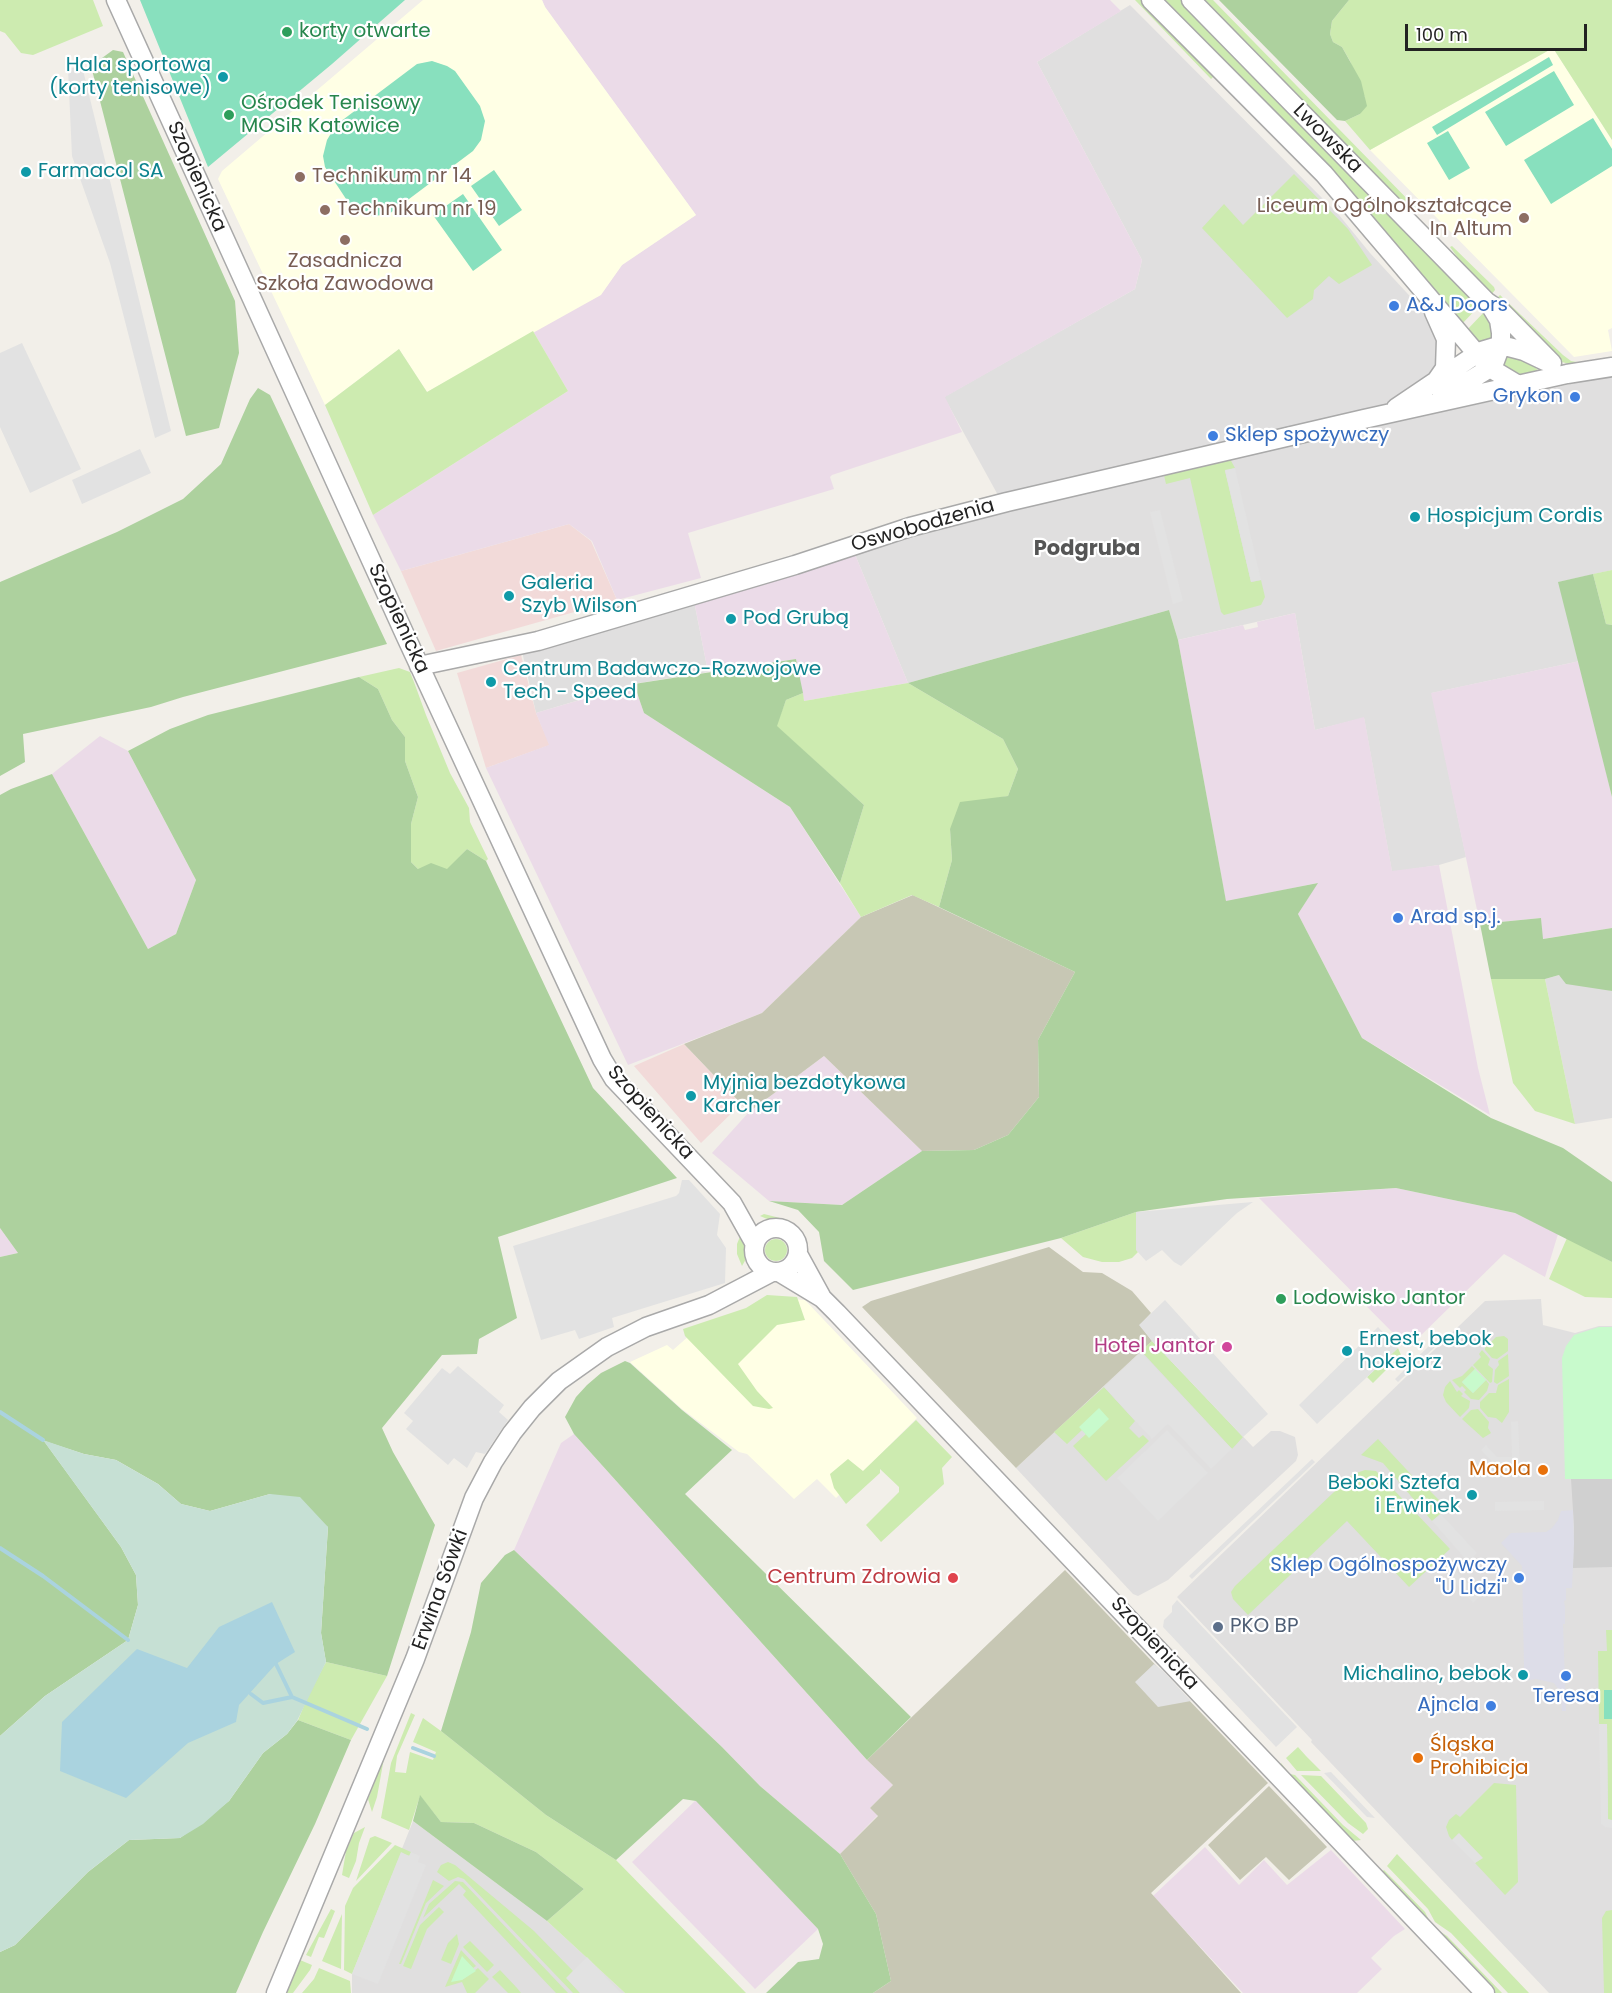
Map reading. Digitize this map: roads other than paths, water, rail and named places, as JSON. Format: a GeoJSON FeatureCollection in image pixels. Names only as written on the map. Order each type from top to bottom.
{"type":"FeatureCollection","features":[{"type":"Feature","properties":{"kind":"street","name":"Szopienicka"},"geometry":{"type":"LineString","coordinates":[[116,0],[419,666],[602,1059],[614,1079],[732,1203],[775,1228]]}},
{"type":"Feature","properties":{"kind":"street","name":"Lwowska"},"geometry":{"type":"LineString","coordinates":[[1151,0],[1324,174],[1419,288],[1490,368],[1520,386]]}},
{"type":"Feature","properties":{"kind":"street","name":"Lwowska"},"geometry":{"type":"LineString","coordinates":[[1191,0],[1489,303],[1503,313],[1552,363]]}},
{"type":"Feature","properties":{"kind":"street","name":"Lwowska"},"geometry":{"type":"LineString","coordinates":[[1419,288],[1446,339],[1445,368],[1436,381]]}},
{"type":"Feature","properties":{"kind":"street","name":"Lwowska"},"geometry":{"type":"LineString","coordinates":[[1489,303],[1498,320],[1501,345]]}},
{"type":"Feature","properties":{"kind":"street"},"geometry":{"type":"LineString","coordinates":[[1490,368],[1501,345]]}},
{"type":"Feature","properties":{"kind":"street"},"geometry":{"type":"LineString","coordinates":[[1386,415],[1477,354],[1501,345],[1524,351],[1552,363],[1567,374]]}},
{"type":"Feature","properties":{"kind":"street","name":"Oswobodzenia"},"geometry":{"type":"LineString","coordinates":[[419,666],[538,641],[921,524],[1007,502],[1432,404],[1567,374],[1612,367]]}},
{"type":"Feature","properties":{"kind":"street","name":"Oswobodzenia"},"geometry":{"type":"LineString","coordinates":[[1432,404],[1490,368]]}},
{"type":"Feature","properties":{"kind":"street","name":"Szopienicka"},"geometry":{"type":"LineString","coordinates":[[732,1203],[754,1248]]}},
{"type":"Feature","properties":{"kind":"street"},"geometry":{"type":"LineString","coordinates":[[775,1228],[788,1231],[793,1235],[798,1254],[792,1266],[775,1272],[760,1265],[754,1248],[762,1232],[775,1228]]}},
{"type":"Feature","properties":{"kind":"street","name":"Erwina Sówki"},"geometry":{"type":"LineString","coordinates":[[728,1294],[751,1261],[754,1248]]}},
{"type":"Feature","properties":{"kind":"street","name":"Szopienicka"},"geometry":{"type":"LineString","coordinates":[[798,1254],[822,1298],[1069,1554],[1485,1993]]}},
{"type":"Feature","properties":{"kind":"street","name":"Szopienicka"},"geometry":{"type":"LineString","coordinates":[[775,1272],[822,1298]]}},
{"type":"Feature","properties":{"kind":"street","name":"Erwina Sówki"},"geometry":{"type":"LineString","coordinates":[[276,1993],[415,1659],[472,1505],[500,1450],[532,1408],[559,1381],[581,1364],[629,1335],[709,1305],[775,1272]]}},
{"type":"Feature","properties":{"kind":"water"},"geometry":{"type":"Polygon","coordinates":[[[272,1602],[295,1652],[276,1664],[239,1705],[236,1722],[188,1743],[126,1798],[60,1771],[62,1722],[137,1649],[187,1668],[219,1627],[272,1602]]]}},
{"type":"Feature","properties":{"kind":"waterway"},"geometry":{"type":"LineString","coordinates":[[0,1412],[43,1440]]}},
{"type":"Feature","properties":{"kind":"waterway"},"geometry":{"type":"LineString","coordinates":[[0,1548],[43,1576],[128,1640]]}},
{"type":"Feature","properties":{"kind":"waterway"},"geometry":{"type":"LineString","coordinates":[[276,1664],[292,1697]]}},
{"type":"Feature","properties":{"kind":"waterway"},"geometry":{"type":"LineString","coordinates":[[251,1694],[263,1703],[292,1697],[367,1729]]}},
{"type":"Feature","properties":{"kind":"waterway"},"geometry":{"type":"LineString","coordinates":[[413,1748],[434,1756]]}},
{"type":"Feature","properties":{"kind":"place","name":"korty otwarte"},"geometry":{"type":"Point","coordinates":[287,32]}},
{"type":"Feature","properties":{"kind":"place","name":"Hala sportowa (korty tenisowe)"},"geometry":{"type":"Point","coordinates":[223,77]}},
{"type":"Feature","properties":{"kind":"place","name":"Ośrodek Tenisowy MOSiR Katowice"},"geometry":{"type":"Point","coordinates":[229,115]}},
{"type":"Feature","properties":{"kind":"place","name":"Farmacol SA"},"geometry":{"type":"Point","coordinates":[26,172]}},
{"type":"Feature","properties":{"kind":"place","name":"Technikum nr 14"},"geometry":{"type":"Point","coordinates":[300,177]}},
{"type":"Feature","properties":{"kind":"place","name":"Technikum nr 19"},"geometry":{"type":"Point","coordinates":[325,210]}},
{"type":"Feature","properties":{"kind":"place","name":"Liceum Ogólnokształcące In Altum"},"geometry":{"type":"Point","coordinates":[1524,218]}},
{"type":"Feature","properties":{"kind":"place","name":"Zasadnicza Szkoła Zawodowa"},"geometry":{"type":"Point","coordinates":[345,240]}},
{"type":"Feature","properties":{"kind":"place","name":"A&J Doors"},"geometry":{"type":"Point","coordinates":[1394,306]}},
{"type":"Feature","properties":{"kind":"place","name":"Grykon"},"geometry":{"type":"Point","coordinates":[1575,397]}},
{"type":"Feature","properties":{"kind":"place","name":"Sklep spożywczy"},"geometry":{"type":"Point","coordinates":[1213,436]}},
{"type":"Feature","properties":{"kind":"place","name":"Hospicjum Cordis"},"geometry":{"type":"Point","coordinates":[1415,517]}},
{"type":"Feature","properties":{"kind":"place","name":"Galeria Szyb Wilson"},"geometry":{"type":"Point","coordinates":[509,596]}},
{"type":"Feature","properties":{"kind":"place","name":"Pod Grubą"},"geometry":{"type":"Point","coordinates":[731,619]}},
{"type":"Feature","properties":{"kind":"place","name":"Centrum Badawczo-Rozwojowe Tech - Speed"},"geometry":{"type":"Point","coordinates":[491,682]}},
{"type":"Feature","properties":{"kind":"place","name":"Arad sp.j."},"geometry":{"type":"Point","coordinates":[1398,918]}},
{"type":"Feature","properties":{"kind":"place","name":"Myjnia bezdotykowa Karcher"},"geometry":{"type":"Point","coordinates":[691,1096]}},
{"type":"Feature","properties":{"kind":"place","name":"Lodowisko Jantor"},"geometry":{"type":"Point","coordinates":[1281,1299]}},
{"type":"Feature","properties":{"kind":"place","name":"Hotel Jantor"},"geometry":{"type":"Point","coordinates":[1227,1347]}},
{"type":"Feature","properties":{"kind":"place","name":"Ernest, bebok hokejorz"},"geometry":{"type":"Point","coordinates":[1347,1351]}},
{"type":"Feature","properties":{"kind":"place","name":"Maola"},"geometry":{"type":"Point","coordinates":[1543,1470]}},
{"type":"Feature","properties":{"kind":"place","name":"Beboki Sztefa i Erwinek"},"geometry":{"type":"Point","coordinates":[1472,1495]}},
{"type":"Feature","properties":{"kind":"place","name":"Centrum Zdrowia"},"geometry":{"type":"Point","coordinates":[953,1578]}},
{"type":"Feature","properties":{"kind":"place","name":"Sklep Ogólnospożywczy \"U Lidzi\""},"geometry":{"type":"Point","coordinates":[1519,1578]}},
{"type":"Feature","properties":{"kind":"place","name":"PKO BP"},"geometry":{"type":"Point","coordinates":[1218,1627]}},
{"type":"Feature","properties":{"kind":"place","name":"Michalino, bebok"},"geometry":{"type":"Point","coordinates":[1523,1675]}},
{"type":"Feature","properties":{"kind":"place","name":"Teresa"},"geometry":{"type":"Point","coordinates":[1566,1676]}},
{"type":"Feature","properties":{"kind":"place","name":"Ajncla"},"geometry":{"type":"Point","coordinates":[1491,1706]}},
{"type":"Feature","properties":{"kind":"place","name":"Śląska Prohibicja"},"geometry":{"type":"Point","coordinates":[1418,1758]}},
{"type":"Feature","properties":{"kind":"district","name":"Podgruba"},"geometry":{"type":"Point","coordinates":[1087,550]}}]}
